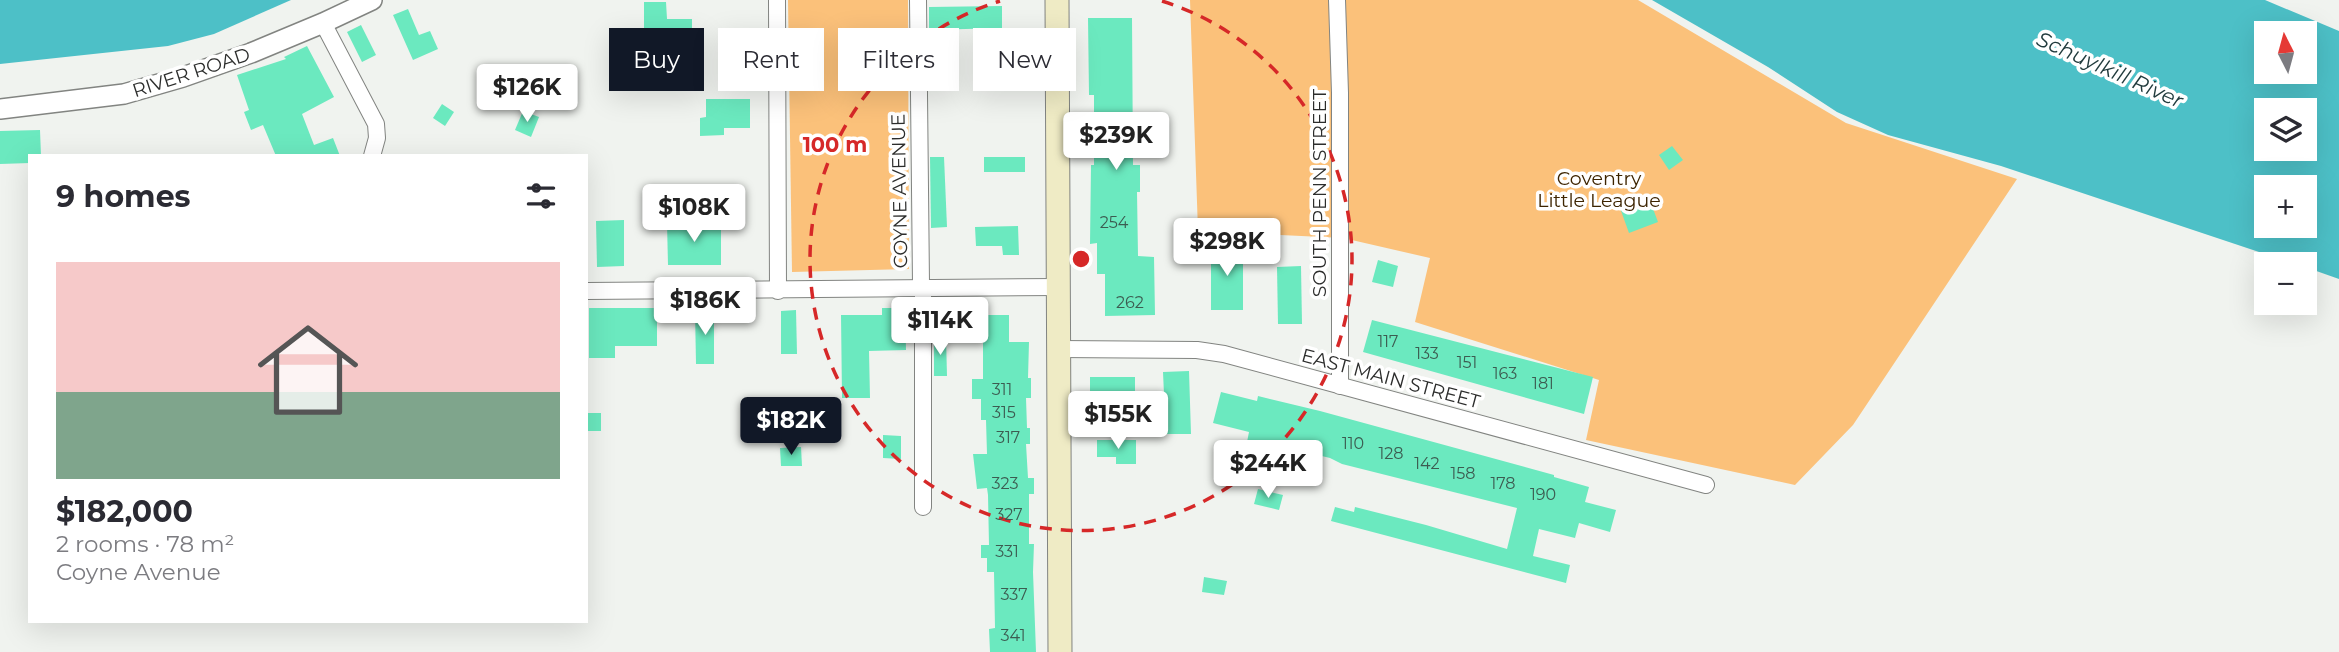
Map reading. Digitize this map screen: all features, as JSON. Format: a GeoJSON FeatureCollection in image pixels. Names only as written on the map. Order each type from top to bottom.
{"type":"FeatureCollection","features":[{"type":"Feature","properties":{"kind":"main road"},"geometry":{"type":"LineString","coordinates":[[1057,0],[1060,652]]}},
{"type":"Feature","properties":{"kind":"street","name":"RIVER ROAD"},"geometry":{"type":"LineString","coordinates":[[0,109],[124,94],[251,53],[372,0]]}},
{"type":"Feature","properties":{"kind":"street"},"geometry":{"type":"LineString","coordinates":[[777,0],[778,290]]}},
{"type":"Feature","properties":{"kind":"street","name":"COYNE AVENUE"},"geometry":{"type":"LineString","coordinates":[[918,0],[923,507]]}},
{"type":"Feature","properties":{"kind":"street","name":"SOUTH PENN STREET"},"geometry":{"type":"LineString","coordinates":[[1337,0],[1340,93],[1340,386]]}},
{"type":"Feature","properties":{"kind":"street"},"geometry":{"type":"LineString","coordinates":[[323,23],[376,124],[377,138],[373,154]]}},
{"type":"Feature","properties":{"kind":"street"},"geometry":{"type":"LineString","coordinates":[[588,291],[1059,287]]}},
{"type":"Feature","properties":{"kind":"street","name":"EAST MAIN STREET"},"geometry":{"type":"LineString","coordinates":[[1059,349],[1197,350],[1224,354],[1706,485]]}},
{"type":"Feature","properties":{"kind":"green space"},"geometry":{"type":"Polygon","coordinates":[[[788,0],[908,0],[908,28],[838,28],[838,91],[908,91],[909,269],[792,272],[789,91],[824,91],[824,28],[788,28],[788,0]]]}},
{"type":"Feature","properties":{"kind":"green space","name":"Coventry Little League"},"geometry":{"type":"Polygon","coordinates":[[[1190,0],[1638,0],[1846,123],[2017,179],[1853,425],[1795,485],[1586,440],[1599,380],[1415,322],[1430,258],[1343,238],[1198,231],[1190,0]]]}},
{"type":"Feature","properties":{"kind":"water"},"geometry":{"type":"Polygon","coordinates":[[[0,0],[291,0],[214,34],[168,46],[0,64],[0,0]]]}},
{"type":"Feature","properties":{"kind":"water","name":"Schuylkill River"},"geometry":{"type":"Polygon","coordinates":[[[1652,0],[2265,0],[2315,21],[2254,21],[2254,84],[2317,84],[2317,22],[2339,31],[2339,279],[2317,271],[2317,252],[2259,252],[2001,166],[1888,135],[1837,112],[1768,67],[1652,0]]]}},
{"type":"Feature","properties":{"kind":"building"},"geometry":{"type":"Polygon","coordinates":[[[644,2],[666,2],[667,19],[692,19],[692,28],[644,28],[644,2]]]}},
{"type":"Feature","properties":{"kind":"building"},"geometry":{"type":"Polygon","coordinates":[[[1002,6],[1002,28],[929,28],[929,7],[1002,6]]]}},
{"type":"Feature","properties":{"kind":"building"},"geometry":{"type":"Polygon","coordinates":[[[408,9],[419,35],[430,31],[438,49],[413,60],[393,15],[408,9]]]}},
{"type":"Feature","properties":{"kind":"building"},"geometry":{"type":"Polygon","coordinates":[[[1088,18],[1132,18],[1133,165],[1140,165],[1140,192],[1137,192],[1138,256],[1154,257],[1155,315],[1105,316],[1105,274],[1097,274],[1097,243],[1090,244],[1094,95],[1089,95],[1088,18]]]}},
{"type":"Feature","properties":{"kind":"building"},"geometry":{"type":"Polygon","coordinates":[[[361,25],[376,55],[362,62],[347,32],[361,25]]]}},
{"type":"Feature","properties":{"kind":"building"},"geometry":{"type":"Polygon","coordinates":[[[307,46],[334,97],[302,114],[314,145],[333,138],[339,154],[275,154],[263,125],[251,130],[244,112],[249,110],[237,75],[286,59],[284,57],[307,46]]]}},
{"type":"Feature","properties":{"kind":"building"},"geometry":{"type":"Polygon","coordinates":[[[706,99],[750,99],[750,128],[724,128],[724,135],[700,136],[700,118],[706,117],[706,99]]]}},
{"type":"Feature","properties":{"kind":"building"},"geometry":{"type":"Polygon","coordinates":[[[442,104],[454,112],[445,126],[433,118],[442,104]]]}},
{"type":"Feature","properties":{"kind":"building"},"geometry":{"type":"Polygon","coordinates":[[[523,111],[539,117],[531,137],[515,130],[523,111]]]}},
{"type":"Feature","properties":{"kind":"building"},"geometry":{"type":"Polygon","coordinates":[[[40,130],[41,154],[28,154],[28,163],[0,164],[0,131],[40,130]]]}},
{"type":"Feature","properties":{"kind":"building"},"geometry":{"type":"Polygon","coordinates":[[[1672,146],[1683,160],[1669,170],[1659,155],[1672,146]]]}},
{"type":"Feature","properties":{"kind":"building"},"geometry":{"type":"Polygon","coordinates":[[[930,157],[944,157],[947,227],[931,228],[930,157]]]}},
{"type":"Feature","properties":{"kind":"building"},"geometry":{"type":"Polygon","coordinates":[[[984,157],[1025,157],[1025,172],[984,172],[984,157]]]}},
{"type":"Feature","properties":{"kind":"building"},"geometry":{"type":"Polygon","coordinates":[[[1649,198],[1658,222],[1629,233],[1620,208],[1649,198]]]}},
{"type":"Feature","properties":{"kind":"building"},"geometry":{"type":"Polygon","coordinates":[[[624,220],[624,266],[597,267],[596,221],[624,220]]]}},
{"type":"Feature","properties":{"kind":"building"},"geometry":{"type":"Polygon","coordinates":[[[667,223],[721,223],[721,265],[668,265],[667,223]]]}},
{"type":"Feature","properties":{"kind":"building"},"geometry":{"type":"Polygon","coordinates":[[[1018,226],[1019,255],[1003,255],[1002,246],[976,246],[975,227],[1018,226]]]}},
{"type":"Feature","properties":{"kind":"building"},"geometry":{"type":"Polygon","coordinates":[[[1211,245],[1243,245],[1243,310],[1211,310],[1211,245]]]}},
{"type":"Feature","properties":{"kind":"building"},"geometry":{"type":"Polygon","coordinates":[[[1378,260],[1398,266],[1393,287],[1372,282],[1378,260]]]}},
{"type":"Feature","properties":{"kind":"building"},"geometry":{"type":"Polygon","coordinates":[[[1301,266],[1302,324],[1278,324],[1277,267],[1301,266]]]}},
{"type":"Feature","properties":{"kind":"building"},"geometry":{"type":"Polygon","coordinates":[[[589,308],[657,308],[657,346],[615,346],[615,358],[589,358],[589,308]]]}},
{"type":"Feature","properties":{"kind":"building"},"geometry":{"type":"Polygon","coordinates":[[[882,308],[905,308],[906,350],[869,351],[870,398],[842,398],[841,315],[882,315],[882,308]]]}},
{"type":"Feature","properties":{"kind":"building"},"geometry":{"type":"Polygon","coordinates":[[[695,310],[714,310],[714,364],[696,364],[695,310]]]}},
{"type":"Feature","properties":{"kind":"building"},"geometry":{"type":"Polygon","coordinates":[[[796,310],[797,354],[781,354],[781,311],[796,310]]]}},
{"type":"Feature","properties":{"kind":"building"},"geometry":{"type":"Polygon","coordinates":[[[983,315],[1009,315],[1009,342],[1029,342],[1028,378],[1031,378],[1031,398],[1026,398],[1030,444],[1026,444],[1028,478],[1034,478],[1034,494],[1029,494],[1029,544],[1034,544],[1036,652],[990,652],[989,629],[995,628],[994,572],[987,572],[987,558],[981,558],[981,545],[989,545],[988,495],[987,488],[977,489],[973,454],[987,454],[986,420],[981,420],[981,399],[972,399],[972,379],[983,379],[983,315]]]}},
{"type":"Feature","properties":{"kind":"building"},"geometry":{"type":"Polygon","coordinates":[[[1372,320],[1593,377],[1584,414],[1363,352],[1372,320]]]}},
{"type":"Feature","properties":{"kind":"building"},"geometry":{"type":"Polygon","coordinates":[[[934,337],[946,337],[947,376],[934,376],[934,337]]]}},
{"type":"Feature","properties":{"kind":"building"},"geometry":{"type":"Polygon","coordinates":[[[1189,371],[1191,434],[1148,434],[1148,417],[1165,417],[1163,372],[1189,371]]]}},
{"type":"Feature","properties":{"kind":"building"},"geometry":{"type":"Polygon","coordinates":[[[1090,377],[1135,377],[1135,396],[1090,396],[1090,377]]]}},
{"type":"Feature","properties":{"kind":"building"},"geometry":{"type":"Polygon","coordinates":[[[1221,392],[1257,401],[1258,396],[1320,411],[1589,487],[1585,502],[1616,510],[1610,532],[1579,523],[1575,538],[1539,529],[1533,556],[1570,565],[1566,583],[1331,521],[1335,507],[1354,512],[1355,507],[1507,549],[1517,508],[1273,444],[1272,448],[1247,442],[1249,432],[1213,423],[1221,392]]]}},
{"type":"Feature","properties":{"kind":"building"},"geometry":{"type":"Polygon","coordinates":[[[588,413],[601,413],[601,431],[588,431],[588,413]]]}},
{"type":"Feature","properties":{"kind":"building"},"geometry":{"type":"Polygon","coordinates":[[[883,435],[901,436],[901,459],[883,458],[883,435]]]}},
{"type":"Feature","properties":{"kind":"building"},"geometry":{"type":"Polygon","coordinates":[[[1097,440],[1136,440],[1136,464],[1116,464],[1116,457],[1097,457],[1097,440]]]}},
{"type":"Feature","properties":{"kind":"building"},"geometry":{"type":"Polygon","coordinates":[[[801,447],[802,466],[781,466],[780,448],[801,447]]]}},
{"type":"Feature","properties":{"kind":"building"},"geometry":{"type":"Polygon","coordinates":[[[1258,489],[1283,495],[1279,510],[1254,504],[1258,489]]]}},
{"type":"Feature","properties":{"kind":"building"},"geometry":{"type":"Polygon","coordinates":[[[1204,577],[1227,581],[1224,595],[1202,592],[1204,577]]]}}]}
